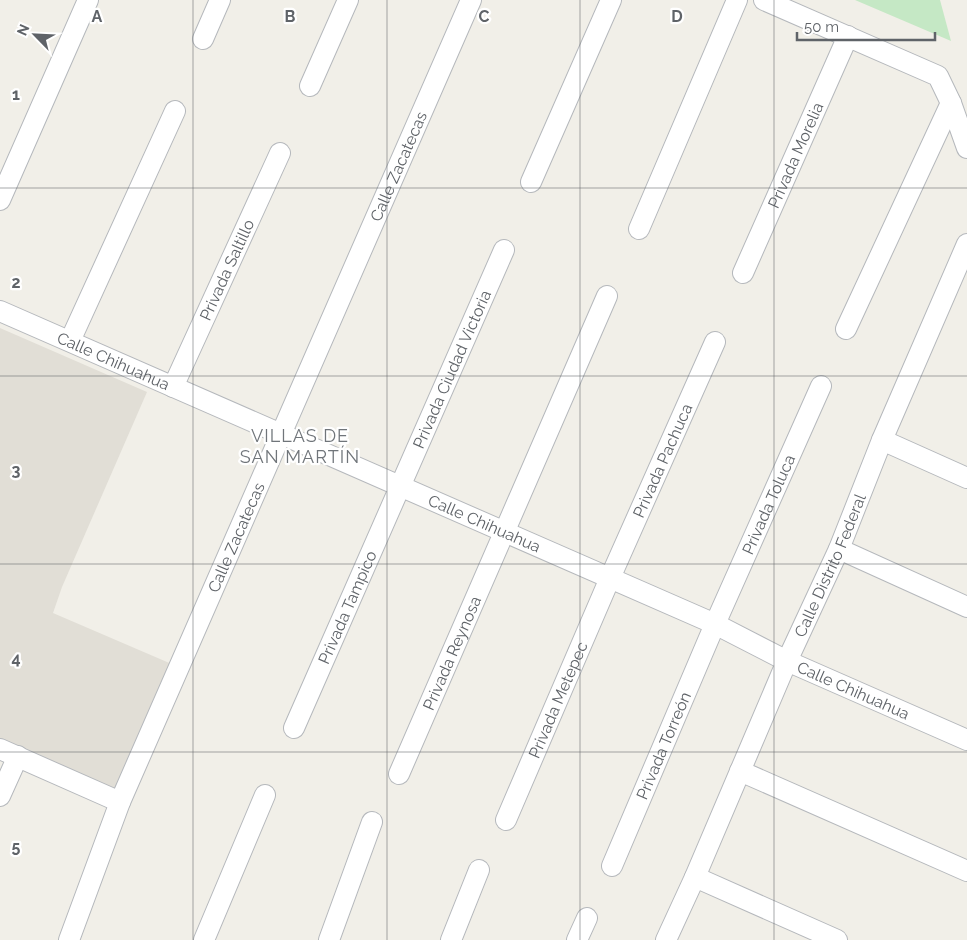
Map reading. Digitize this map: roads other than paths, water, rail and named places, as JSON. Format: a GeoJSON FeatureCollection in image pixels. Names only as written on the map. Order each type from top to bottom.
{"type":"FeatureCollection","features":[{"type":"Feature","properties":{"kind":"street"},"geometry":{"type":"LineString","coordinates":[[0,200],[88,0]]}},
{"type":"Feature","properties":{"kind":"street"},"geometry":{"type":"LineString","coordinates":[[203,39],[220,0]]}},
{"type":"Feature","properties":{"kind":"street"},"geometry":{"type":"LineString","coordinates":[[310,86],[348,0]]}},
{"type":"Feature","properties":{"kind":"street","name":"Calle Zacatecas"},"geometry":{"type":"LineString","coordinates":[[69,940],[120,802],[471,0]]}},
{"type":"Feature","properties":{"kind":"street"},"geometry":{"type":"LineString","coordinates":[[531,182],[611,0]]}},
{"type":"Feature","properties":{"kind":"street"},"geometry":{"type":"LineString","coordinates":[[639,230],[737,0]]}},
{"type":"Feature","properties":{"kind":"street"},"geometry":{"type":"LineString","coordinates":[[764,0],[938,76],[951,103],[967,148]]}},
{"type":"Feature","properties":{"kind":"street","name":"Privada Morelia"},"geometry":{"type":"LineString","coordinates":[[743,274],[848,36]]}},
{"type":"Feature","properties":{"kind":"street"},"geometry":{"type":"LineString","coordinates":[[846,329],[951,103]]}},
{"type":"Feature","properties":{"kind":"street"},"geometry":{"type":"LineString","coordinates":[[70,341],[175,111]]}},
{"type":"Feature","properties":{"kind":"street","name":"Privada Saltillo"},"geometry":{"type":"LineString","coordinates":[[173,387],[280,153]]}},
{"type":"Feature","properties":{"kind":"street","name":"Calle Distrito Federal"},"geometry":{"type":"LineString","coordinates":[[666,940],[695,878],[787,661],[839,549],[882,440],[967,244]]}},
{"type":"Feature","properties":{"kind":"street","name":"Privada Ciudad Victoria"},"geometry":{"type":"LineString","coordinates":[[400,486],[504,250]]}},
{"type":"Feature","properties":{"kind":"street","name":"Privada Reynosa"},"geometry":{"type":"LineString","coordinates":[[399,774],[607,296]]}},
{"type":"Feature","properties":{"kind":"street","name":"Calle Chihuahua"},"geometry":{"type":"LineString","coordinates":[[0,311],[715,624],[787,661],[967,740]]}},
{"type":"Feature","properties":{"kind":"street","name":"Privada Pachuca"},"geometry":{"type":"LineString","coordinates":[[610,578],[715,342]]}},
{"type":"Feature","properties":{"kind":"street","name":"Privada Toluca"},"geometry":{"type":"LineString","coordinates":[[715,624],[821,386]]}},
{"type":"Feature","properties":{"kind":"street"},"geometry":{"type":"LineString","coordinates":[[882,440],[967,478]]}},
{"type":"Feature","properties":{"kind":"street","name":"Privada Tampico"},"geometry":{"type":"LineString","coordinates":[[294,728],[400,486]]}},
{"type":"Feature","properties":{"kind":"street"},"geometry":{"type":"LineString","coordinates":[[839,549],[967,607]]}},
{"type":"Feature","properties":{"kind":"street","name":"Privada Metepec"},"geometry":{"type":"LineString","coordinates":[[506,820],[610,578]]}},
{"type":"Feature","properties":{"kind":"street","name":"Privada Torreón"},"geometry":{"type":"LineString","coordinates":[[612,866],[715,624]]}},
{"type":"Feature","properties":{"kind":"street"},"geometry":{"type":"LineString","coordinates":[[0,796],[9,753],[120,802]]}},
{"type":"Feature","properties":{"kind":"street"},"geometry":{"type":"LineString","coordinates":[[740,771],[967,870]]}},
{"type":"Feature","properties":{"kind":"street"},"geometry":{"type":"LineString","coordinates":[[204,940],[265,796]]}},
{"type":"Feature","properties":{"kind":"street"},"geometry":{"type":"LineString","coordinates":[[329,940],[372,822]]}},
{"type":"Feature","properties":{"kind":"street"},"geometry":{"type":"LineString","coordinates":[[451,940],[479,870]]}},
{"type":"Feature","properties":{"kind":"street"},"geometry":{"type":"LineString","coordinates":[[695,878],[837,940]]}},
{"type":"Feature","properties":{"kind":"street"},"geometry":{"type":"LineString","coordinates":[[577,940],[587,918]]}},
{"type":"Feature","properties":{"kind":"district","name":"VILLAS DE SAN MARTÍN"},"geometry":{"type":"Point","coordinates":[300,446]}}]}
